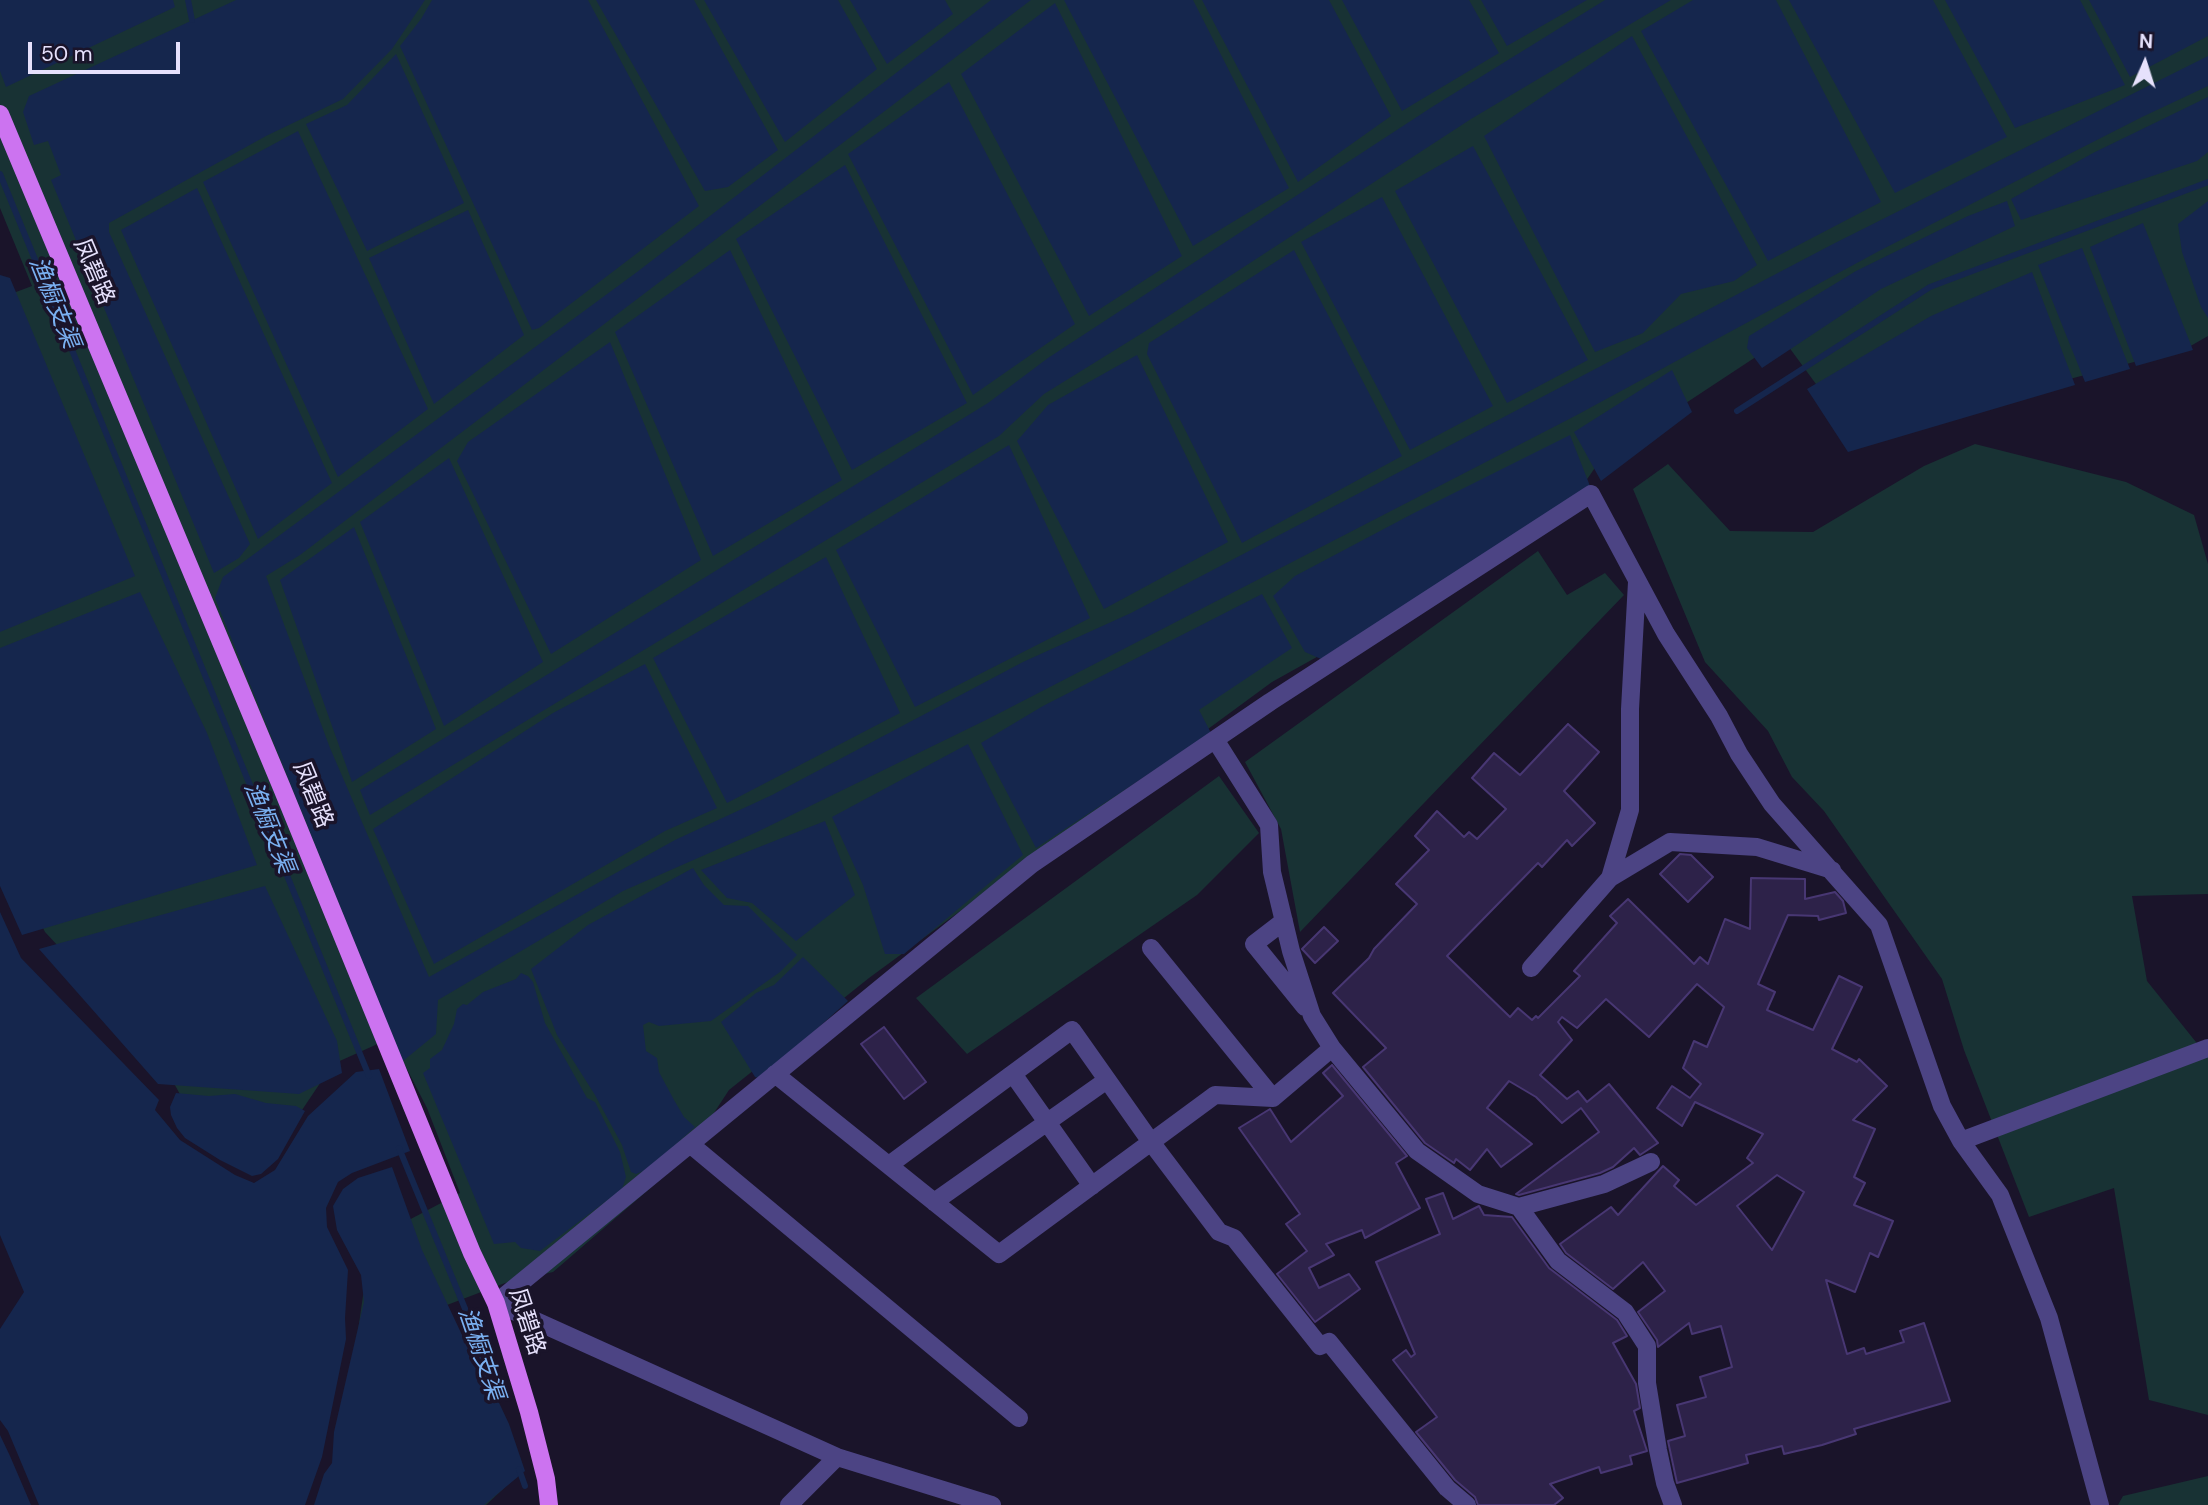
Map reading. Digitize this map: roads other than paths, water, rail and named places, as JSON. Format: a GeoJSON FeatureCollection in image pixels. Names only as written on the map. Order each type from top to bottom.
{"type":"FeatureCollection","features":[{"type":"Feature","properties":{"kind":"main road","name":"凤碧路"},"geometry":{"type":"LineString","coordinates":[[0,114],[282,788],[467,1240],[496,1303],[529,1412],[546,1479],[549,1505]]}},
{"type":"Feature","properties":{"kind":"street"},"geometry":{"type":"LineString","coordinates":[[992,1505],[837,1457],[496,1303],[1032,864],[1270,702],[1591,494],[1666,634],[1719,716],[1738,754],[1772,804],[1879,925],[1942,1106],[1961,1140],[2000,1195],[2049,1318],[2101,1505]]}},
{"type":"Feature","properties":{"kind":"street"},"geometry":{"type":"LineString","coordinates":[[1610,878],[1630,810],[1630,709],[1637,579]]}},
{"type":"Feature","properties":{"kind":"street"},"geometry":{"type":"LineString","coordinates":[[1216,741],[1269,825],[1272,872],[1312,1016]]}},
{"type":"Feature","properties":{"kind":"street"},"geometry":{"type":"LineString","coordinates":[[1531,968],[1610,878],[1670,842],[1757,847],[1832,870]]}},
{"type":"Feature","properties":{"kind":"street"},"geometry":{"type":"LineString","coordinates":[[1284,921],[1254,944],[1312,1016],[1332,1048],[1417,1151],[1478,1194],[1519,1207],[1604,1184],[1651,1162]]}},
{"type":"Feature","properties":{"kind":"street"},"geometry":{"type":"LineString","coordinates":[[1151,948],[1273,1098]]}},
{"type":"Feature","properties":{"kind":"street"},"geometry":{"type":"LineString","coordinates":[[889,1165],[1072,1030],[1219,1232],[1234,1238],[1320,1346],[1329,1342],[1447,1488],[1467,1505]]}},
{"type":"Feature","properties":{"kind":"street"},"geometry":{"type":"LineString","coordinates":[[775,1074],[999,1254],[1215,1095],[1273,1098],[1332,1048]]}},
{"type":"Feature","properties":{"kind":"street"},"geometry":{"type":"LineString","coordinates":[[1961,1140],[2208,1048]]}},
{"type":"Feature","properties":{"kind":"street"},"geometry":{"type":"LineString","coordinates":[[1013,1074],[1092,1186]]}},
{"type":"Feature","properties":{"kind":"street"},"geometry":{"type":"LineString","coordinates":[[934,1202],[1107,1080]]}},
{"type":"Feature","properties":{"kind":"street"},"geometry":{"type":"LineString","coordinates":[[690,1144],[1019,1418]]}},
{"type":"Feature","properties":{"kind":"street"},"geometry":{"type":"LineString","coordinates":[[1519,1207],[1558,1261],[1625,1312],[1647,1346],[1647,1382],[1658,1450],[1673,1505]]}},
{"type":"Feature","properties":{"kind":"street"},"geometry":{"type":"LineString","coordinates":[[789,1505],[837,1457]]}},
{"type":"Feature","properties":{"kind":"water"},"geometry":{"type":"Polygon","coordinates":[[[0,0],[173,0],[175,7],[6,87],[0,71],[0,0]]]}},
{"type":"Feature","properties":{"kind":"water"},"geometry":{"type":"Polygon","coordinates":[[[236,0],[425,0],[392,49],[343,99],[266,136],[109,223],[109,232],[250,544],[239,558],[214,573],[51,180],[61,175],[48,141],[34,145],[23,112],[29,96],[236,0]]]}},
{"type":"Feature","properties":{"kind":"water"},"geometry":{"type":"Polygon","coordinates":[[[432,0],[588,0],[699,206],[539,328],[532,330],[400,46],[432,0]]]}},
{"type":"Feature","properties":{"kind":"water"},"geometry":{"type":"Polygon","coordinates":[[[596,0],[694,0],[778,150],[728,187],[705,191],[596,0]]]}},
{"type":"Feature","properties":{"kind":"water"},"geometry":{"type":"Polygon","coordinates":[[[704,0],[838,0],[877,69],[785,142],[704,0]]]}},
{"type":"Feature","properties":{"kind":"water"},"geometry":{"type":"Polygon","coordinates":[[[850,0],[945,0],[953,14],[887,64],[850,0]]]}},
{"type":"Feature","properties":{"kind":"water"},"geometry":{"type":"Polygon","coordinates":[[[991,0],[1031,0],[300,555],[266,576],[330,748],[429,977],[675,840],[772,795],[1023,662],[1131,613],[1833,244],[2208,56],[2208,86],[1879,251],[1575,416],[988,719],[757,832],[623,891],[438,1000],[436,1034],[403,1061],[215,598],[223,577],[637,272],[991,0]]]}},
{"type":"Feature","properties":{"kind":"water"},"geometry":{"type":"Polygon","coordinates":[[[1064,0],[1193,0],[1289,188],[1193,246],[1064,0]]]}},
{"type":"Feature","properties":{"kind":"water"},"geometry":{"type":"Polygon","coordinates":[[[1202,0],[1329,0],[1391,116],[1298,182],[1202,0]]]}},
{"type":"Feature","properties":{"kind":"water"},"geometry":{"type":"Polygon","coordinates":[[[1342,0],[1469,0],[1499,53],[1402,111],[1342,0]]]}},
{"type":"Feature","properties":{"kind":"water"},"geometry":{"type":"Polygon","coordinates":[[[1481,0],[1587,0],[1507,46],[1481,0]]]}},
{"type":"Feature","properties":{"kind":"water"},"geometry":{"type":"Polygon","coordinates":[[[1605,0],[1671,0],[1471,119],[1044,394],[999,436],[370,815],[360,790],[988,403],[1048,358],[1432,107],[1605,0]]]}},
{"type":"Feature","properties":{"kind":"water"},"geometry":{"type":"Polygon","coordinates":[[[1693,0],[1776,0],[1881,202],[1768,261],[1641,31],[1693,0]]]}},
{"type":"Feature","properties":{"kind":"water"},"geometry":{"type":"Polygon","coordinates":[[[1789,0],[1933,0],[2007,137],[1895,193],[1789,0]]]}},
{"type":"Feature","properties":{"kind":"water"},"geometry":{"type":"Polygon","coordinates":[[[1945,0],[2080,0],[2125,85],[2015,128],[1945,0]]]}},
{"type":"Feature","properties":{"kind":"water"},"geometry":{"type":"Polygon","coordinates":[[[2089,0],[2208,0],[2208,36],[2130,77],[2089,0]]]}},
{"type":"Feature","properties":{"kind":"water"},"geometry":{"type":"Polygon","coordinates":[[[1055,3],[1182,256],[1089,316],[961,74],[1055,3]]]}},
{"type":"Feature","properties":{"kind":"water"},"geometry":{"type":"Polygon","coordinates":[[[1632,36],[1757,265],[1734,281],[1681,294],[1643,333],[1595,352],[1484,136],[1632,36]]]}},
{"type":"Feature","properties":{"kind":"water"},"geometry":{"type":"Polygon","coordinates":[[[396,54],[464,203],[367,251],[306,124],[347,105],[396,54]]]}},
{"type":"Feature","properties":{"kind":"water"},"geometry":{"type":"Polygon","coordinates":[[[949,82],[1075,324],[973,395],[848,154],[949,82]]]}},
{"type":"Feature","properties":{"kind":"water"},"geometry":{"type":"Polygon","coordinates":[[[2208,97],[2208,152],[2197,161],[2021,220],[2011,199],[2093,153],[2208,97]]]}},
{"type":"Feature","properties":{"kind":"water"},"geometry":{"type":"Polygon","coordinates":[[[298,131],[428,409],[338,477],[203,182],[298,131]]]}},
{"type":"Feature","properties":{"kind":"water"},"geometry":{"type":"Polygon","coordinates":[[[1473,146],[1588,360],[1507,403],[1395,191],[1473,146]]]}},
{"type":"Feature","properties":{"kind":"water"},"geometry":{"type":"Polygon","coordinates":[[[845,165],[967,403],[852,470],[736,239],[845,165]]]}},
{"type":"Feature","properties":{"kind":"water"},"geometry":{"type":"Polygon","coordinates":[[[197,188],[332,483],[258,539],[121,230],[197,188]]]}},
{"type":"Feature","properties":{"kind":"water"},"geometry":{"type":"Polygon","coordinates":[[[1382,197],[1493,406],[1410,450],[1301,242],[1382,197]]]}},
{"type":"Feature","properties":{"kind":"water"},"geometry":{"type":"Polygon","coordinates":[[[2007,201],[2015,226],[1881,289],[1762,368],[1747,348],[1749,336],[1856,271],[1968,216],[2007,201]]]}},
{"type":"Feature","properties":{"kind":"water"},"geometry":{"type":"Polygon","coordinates":[[[2208,201],[2208,318],[2201,307],[2182,252],[2178,224],[2208,201]]]}},
{"type":"Feature","properties":{"kind":"water"},"geometry":{"type":"Polygon","coordinates":[[[468,210],[524,335],[434,404],[369,258],[468,210]]]}},
{"type":"Feature","properties":{"kind":"water"},"geometry":{"type":"Polygon","coordinates":[[[2143,223],[2193,350],[2136,366],[2090,247],[2143,223]]]}},
{"type":"Feature","properties":{"kind":"water"},"geometry":{"type":"Polygon","coordinates":[[[2082,248],[2130,369],[2085,382],[2038,265],[2082,248]]]}},
{"type":"Feature","properties":{"kind":"water"},"geometry":{"type":"Polygon","coordinates":[[[730,250],[842,480],[713,556],[615,332],[730,250]]]}},
{"type":"Feature","properties":{"kind":"water"},"geometry":{"type":"Polygon","coordinates":[[[1294,250],[1402,456],[1242,543],[1147,354],[1149,343],[1294,250]]]}},
{"type":"Feature","properties":{"kind":"water"},"geometry":{"type":"Polygon","coordinates":[[[2032,272],[2075,385],[1848,452],[1807,389],[1931,316],[2032,272]]]}},
{"type":"Feature","properties":{"kind":"water"},"geometry":{"type":"Polygon","coordinates":[[[0,275],[10,278],[135,576],[0,632],[0,275]]]}},
{"type":"Feature","properties":{"kind":"water"},"geometry":{"type":"Polygon","coordinates":[[[610,342],[701,560],[551,654],[457,461],[468,442],[610,342]]]}},
{"type":"Feature","properties":{"kind":"water"},"geometry":{"type":"Polygon","coordinates":[[[1137,355],[1228,542],[1104,609],[1017,441],[1048,405],[1137,355]]]}},
{"type":"Feature","properties":{"kind":"water"},"geometry":{"type":"Polygon","coordinates":[[[1672,370],[1692,412],[1601,481],[1574,432],[1672,370]]]}},
{"type":"Feature","properties":{"kind":"water"},"geometry":{"type":"Polygon","coordinates":[[[1570,435],[1590,486],[1321,659],[1305,652],[1273,596],[1295,576],[1570,435]]]}},
{"type":"Feature","properties":{"kind":"water"},"geometry":{"type":"Polygon","coordinates":[[[1009,445],[1090,618],[915,707],[836,550],[1009,445]]]}},
{"type":"Feature","properties":{"kind":"water"},"geometry":{"type":"Polygon","coordinates":[[[449,458],[543,662],[444,726],[360,522],[449,458]]]}},
{"type":"Feature","properties":{"kind":"water"},"geometry":{"type":"Polygon","coordinates":[[[354,527],[436,729],[352,782],[280,580],[354,527]]]}},
{"type":"Feature","properties":{"kind":"water"},"geometry":{"type":"Polygon","coordinates":[[[826,557],[900,713],[727,803],[653,658],[826,557]]]}},
{"type":"Feature","properties":{"kind":"water"},"geometry":{"type":"Polygon","coordinates":[[[140,592],[207,733],[257,865],[22,935],[0,886],[0,648],[140,592]]]}},
{"type":"Feature","properties":{"kind":"water"},"geometry":{"type":"Polygon","coordinates":[[[1262,594],[1292,648],[1199,710],[1211,733],[1036,848],[981,743],[1043,706],[1262,594]]]}},
{"type":"Feature","properties":{"kind":"water"},"geometry":{"type":"Polygon","coordinates":[[[645,664],[717,808],[665,831],[434,964],[373,829],[553,713],[645,664]]]}},
{"type":"Feature","properties":{"kind":"water"},"geometry":{"type":"Polygon","coordinates":[[[968,744],[1023,855],[904,954],[885,954],[863,885],[832,817],[968,744]]]}},
{"type":"Feature","properties":{"kind":"water"},"geometry":{"type":"Polygon","coordinates":[[[825,821],[855,895],[796,941],[752,903],[727,898],[701,870],[825,821]]]}},
{"type":"Feature","properties":{"kind":"water"},"geometry":{"type":"Polygon","coordinates":[[[693,868],[704,885],[724,905],[748,906],[797,955],[780,972],[711,1021],[659,1026],[649,1022],[643,1025],[646,1051],[657,1058],[659,1072],[674,1100],[684,1117],[695,1127],[648,1169],[636,1174],[631,1172],[622,1145],[595,1095],[557,1035],[531,969],[588,925],[693,868]]]}},
{"type":"Feature","properties":{"kind":"water"},"geometry":{"type":"Polygon","coordinates":[[[265,886],[337,1041],[342,1073],[299,1094],[158,1084],[39,949],[265,886]]]}},
{"type":"Feature","properties":{"kind":"water"},"geometry":{"type":"Polygon","coordinates":[[[0,912],[21,958],[159,1100],[155,1110],[180,1140],[235,1175],[254,1183],[275,1170],[308,1116],[356,1072],[379,1069],[410,1151],[352,1173],[338,1182],[326,1208],[327,1227],[348,1270],[346,1339],[322,1457],[305,1505],[39,1505],[8,1431],[0,1420],[0,1329],[24,1292],[0,1235],[0,912]]]}},
{"type":"Feature","properties":{"kind":"water"},"geometry":{"type":"Polygon","coordinates":[[[803,957],[848,1001],[761,1079],[755,1077],[721,1022],[756,993],[774,985],[803,957]]]}},
{"type":"Feature","properties":{"kind":"water"},"geometry":{"type":"Polygon","coordinates":[[[521,973],[533,982],[545,1023],[587,1098],[595,1102],[620,1152],[626,1177],[622,1189],[540,1251],[521,1248],[515,1242],[494,1244],[423,1073],[430,1068],[430,1059],[442,1050],[454,1024],[457,1009],[463,1004],[467,1005],[483,992],[516,979],[521,973]]]}},
{"type":"Feature","properties":{"kind":"water"},"geometry":{"type":"Polygon","coordinates":[[[176,1093],[209,1096],[235,1094],[266,1103],[296,1106],[305,1111],[278,1159],[261,1174],[252,1176],[185,1138],[171,1115],[170,1107],[176,1093]]]}},
{"type":"Feature","properties":{"kind":"water"},"geometry":{"type":"Polygon","coordinates":[[[392,1167],[422,1250],[470,1352],[478,1358],[509,1424],[525,1471],[484,1505],[314,1505],[324,1474],[332,1463],[334,1432],[364,1302],[361,1275],[337,1230],[333,1206],[343,1189],[358,1178],[392,1167]]]}},
{"type":"Feature","properties":{"kind":"water"},"geometry":{"type":"Polygon","coordinates":[[[0,1435],[10,1456],[31,1505],[0,1505],[0,1435]]]}},
{"type":"Feature","properties":{"kind":"waterway"},"geometry":{"type":"LineString","coordinates":[[188,0],[192,20]]}},
{"type":"Feature","properties":{"kind":"waterway","name":"渔橱支渠"},"geometry":{"type":"LineString","coordinates":[[0,174],[369,1076]]}},
{"type":"Feature","properties":{"kind":"waterway"},"geometry":{"type":"LineString","coordinates":[[1737,411],[1930,287],[2208,182]]}},
{"type":"Feature","properties":{"kind":"waterway","name":"渔橱支渠"},"geometry":{"type":"LineString","coordinates":[[399,1148],[475,1333],[493,1392]]}},
{"type":"Feature","properties":{"kind":"waterway","name":"渔橱支渠"},"geometry":{"type":"LineString","coordinates":[[519,1469],[525,1486]]}}]}
